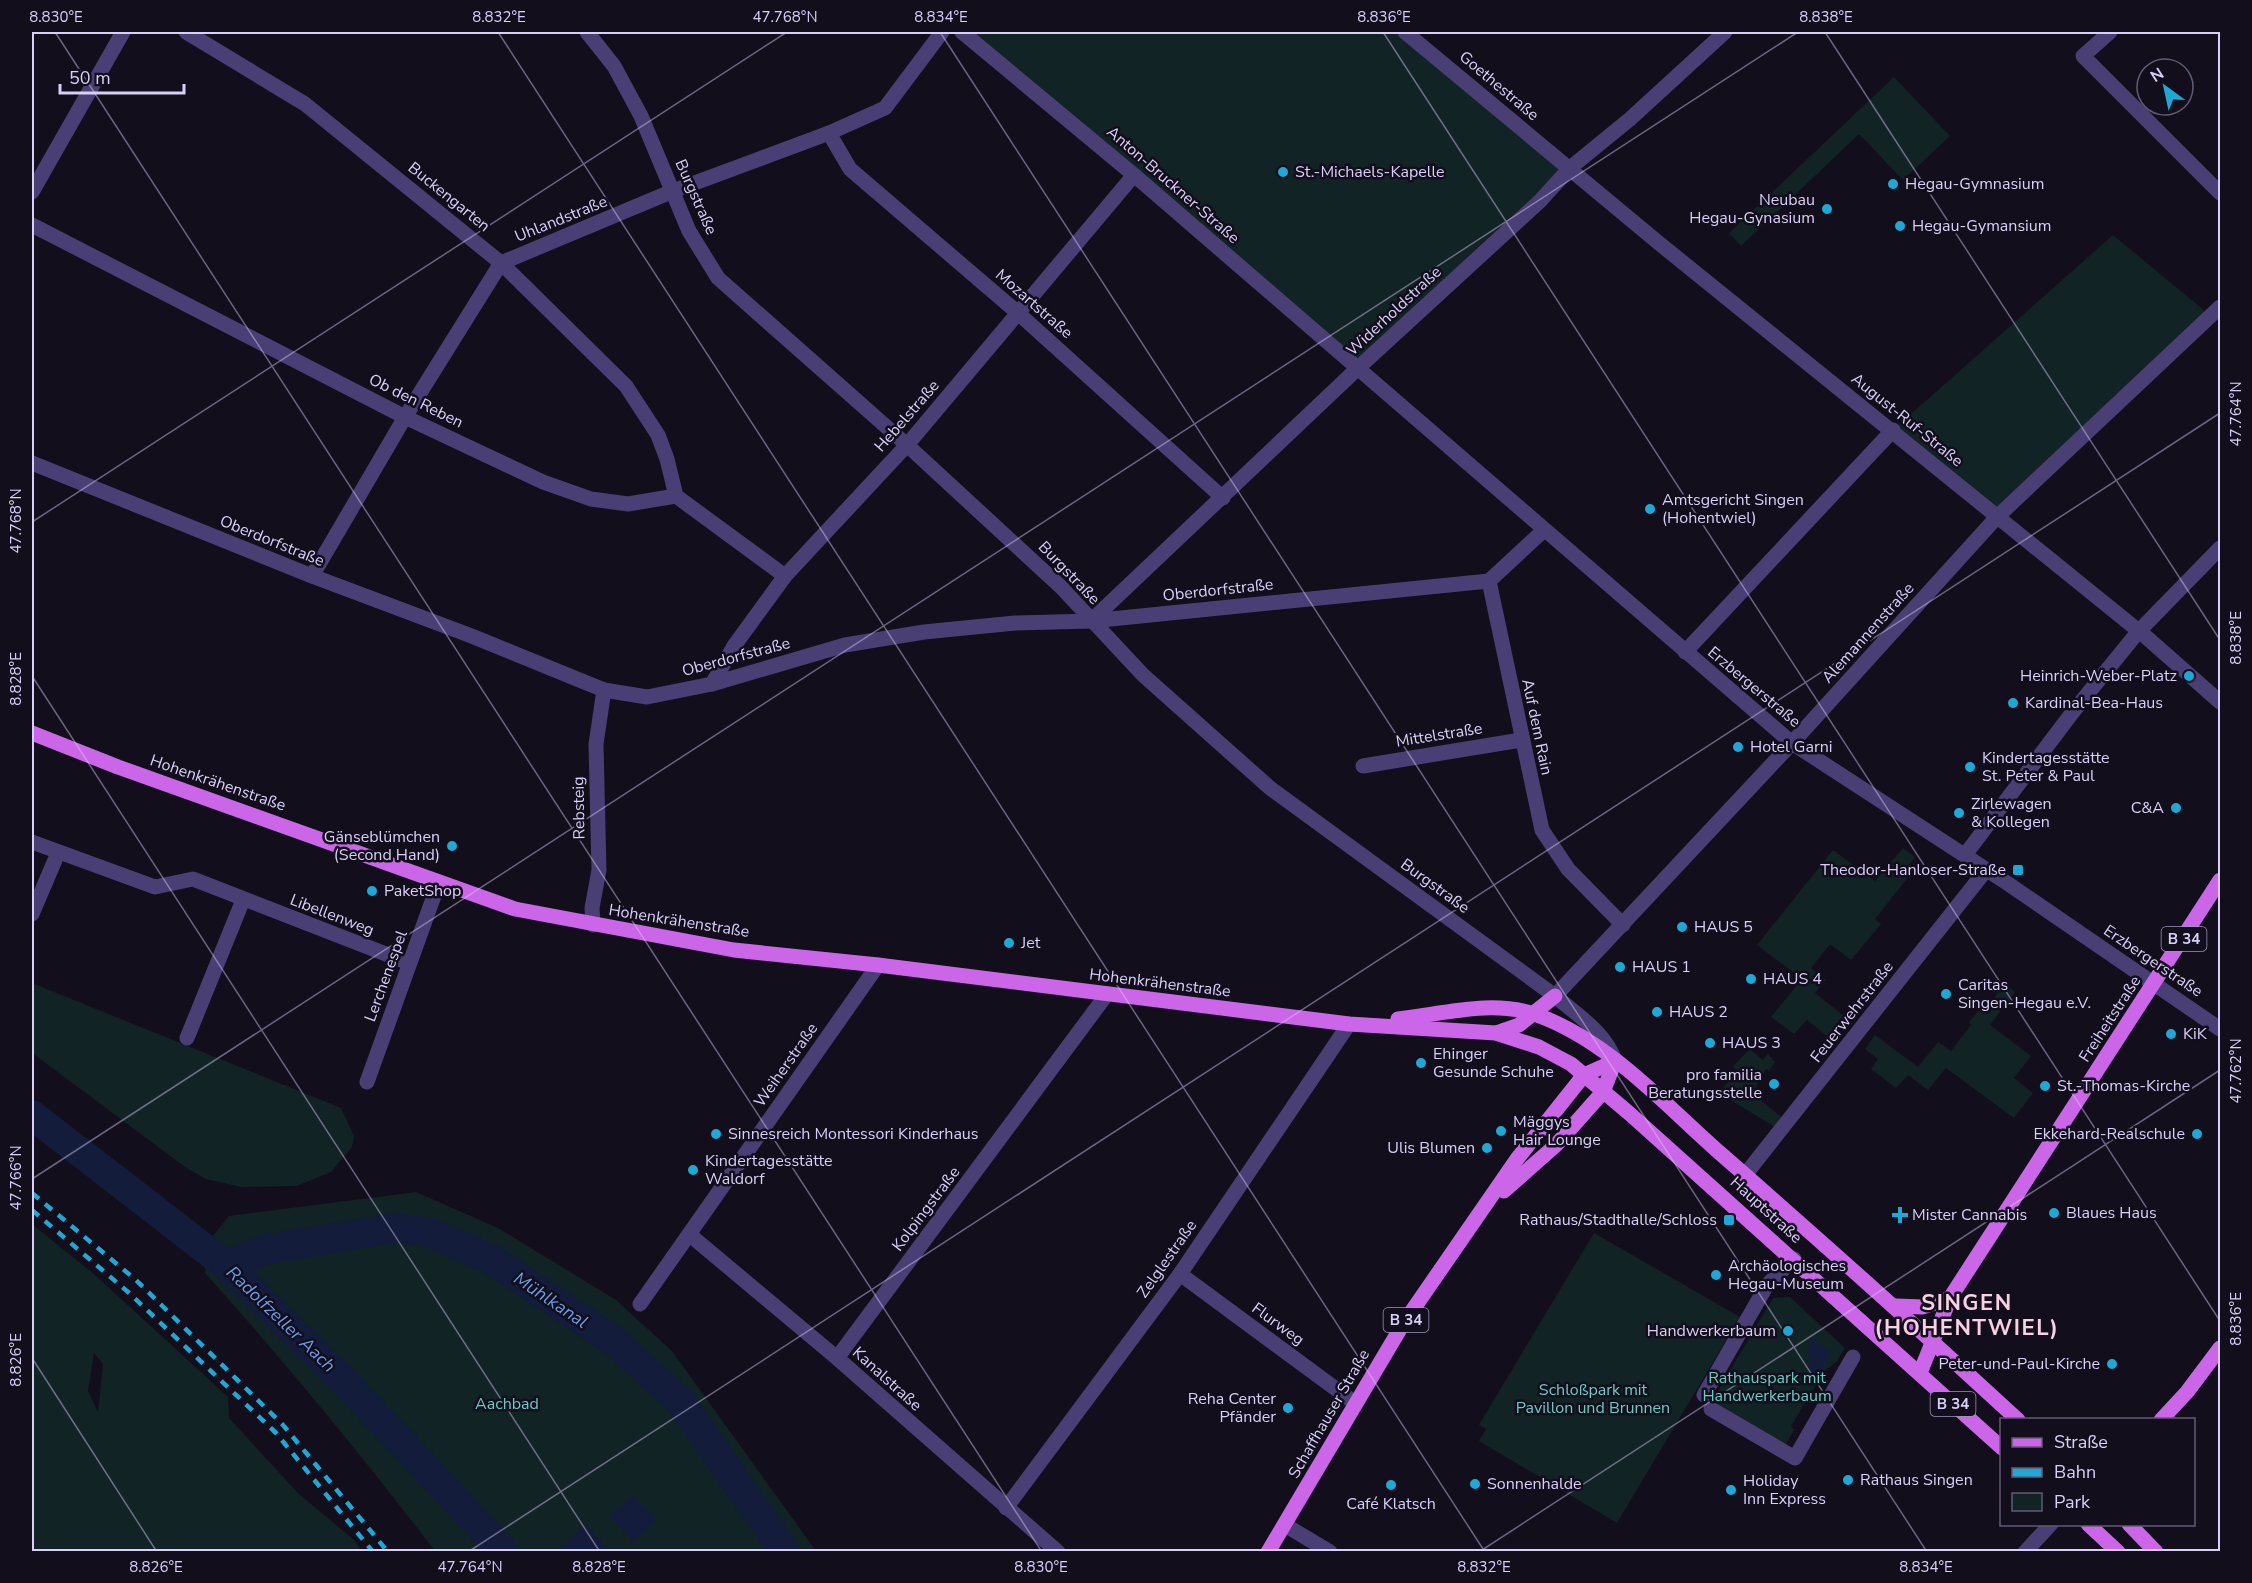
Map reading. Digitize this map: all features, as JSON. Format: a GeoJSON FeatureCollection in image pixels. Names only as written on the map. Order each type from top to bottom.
{"type":"FeatureCollection","features":[{"type":"Feature","properties":{"kind":"main road","name":"Hohenkrähenstraße"},"geometry":{"type":"LineString","coordinates":[[32,733],[118,767],[515,909],[734,950],[878,965],[1349,1024],[1496,1033],[1539,1047],[1571,1064],[1584,1075]]}},
{"type":"Feature","properties":{"kind":"main road","name":"Freiheitstraße"},"geometry":{"type":"LineString","coordinates":[[1920,1373],[1931,1340],[1950,1298],[2154,986],[2220,880]]}},
{"type":"Feature","properties":{"kind":"main road"},"geometry":{"type":"LineString","coordinates":[[1496,1033],[1519,1025],[1555,996]]}},
{"type":"Feature","properties":{"kind":"main road","name":"Hohenkrähenstraße"},"geometry":{"type":"LineString","coordinates":[[1349,1024],[1492,1008],[1535,1014],[1573,1030],[1615,1061]]}},
{"type":"Feature","properties":{"kind":"main road","name":"Hauptstraße"},"geometry":{"type":"LineString","coordinates":[[1615,1061],[1896,1306],[2017,1418]]}},
{"type":"Feature","properties":{"kind":"main road","name":"Schaffhauser Straße"},"geometry":{"type":"LineString","coordinates":[[1268,1551],[1403,1324],[1517,1159],[1584,1075],[1615,1061]]}},
{"type":"Feature","properties":{"kind":"main road","name":"Schaffhauser Straße"},"geometry":{"type":"LineString","coordinates":[[1485,1208],[1556,1145],[1603,1092],[1615,1061]]}},
{"type":"Feature","properties":{"kind":"main road","name":"Hauptstraße"},"geometry":{"type":"LineString","coordinates":[[1584,1075],[1794,1259],[2000,1447]]}},
{"type":"Feature","properties":{"kind":"main road"},"geometry":{"type":"LineString","coordinates":[[1896,1306],[1923,1307],[1950,1298]]}},
{"type":"Feature","properties":{"kind":"main road"},"geometry":{"type":"LineString","coordinates":[[2162,1418],[2217,1358]]}},
{"type":"Feature","properties":{"kind":"main road"},"geometry":{"type":"LineString","coordinates":[[2090,1526],[2118,1551]]}},
{"type":"Feature","properties":{"kind":"main road"},"geometry":{"type":"LineString","coordinates":[[2131,1526],[2156,1551]]}},
{"type":"Feature","properties":{"kind":"street"},"geometry":{"type":"LineString","coordinates":[[32,192],[123,32]]}},
{"type":"Feature","properties":{"kind":"street","name":"Buckengarten"},"geometry":{"type":"LineString","coordinates":[[186,32],[305,104],[501,263],[626,386],[658,435],[667,459],[676,496]]}},
{"type":"Feature","properties":{"kind":"street","name":"Burgstraße"},"geometry":{"type":"LineString","coordinates":[[587,32],[614,66],[641,116],[689,231],[718,278],[907,445],[1061,587],[1143,675],[1270,788],[1555,996],[1611,1049],[1615,1061]]}},
{"type":"Feature","properties":{"kind":"street","name":"Uhlandstraße"},"geometry":{"type":"LineString","coordinates":[[501,263],[673,191],[829,133],[885,108],[942,32]]}},
{"type":"Feature","properties":{"kind":"street","name":"Anton-Bruckner-Straße"},"geometry":{"type":"LineString","coordinates":[[962,32],[1134,175],[1358,368]]}},
{"type":"Feature","properties":{"kind":"street","name":"Goethestraße"},"geometry":{"type":"LineString","coordinates":[[1405,32],[1570,168]]}},
{"type":"Feature","properties":{"kind":"street","name":"Widerholdstraße"},"geometry":{"type":"LineString","coordinates":[[1091,621],[1358,368],[1540,201],[1570,168],[1630,119],[1725,32]]}},
{"type":"Feature","properties":{"kind":"street"},"geometry":{"type":"LineString","coordinates":[[2110,32],[2083,56],[2220,193]]}},
{"type":"Feature","properties":{"kind":"street","name":"Mozartstraße"},"geometry":{"type":"LineString","coordinates":[[829,133],[850,169],[1018,313],[1223,498]]}},
{"type":"Feature","properties":{"kind":"street","name":"August-Ruf-Straße"},"geometry":{"type":"LineString","coordinates":[[1570,168],[1893,430],[2220,702]]}},
{"type":"Feature","properties":{"kind":"street","name":"Hebelstraße"},"geometry":{"type":"LineString","coordinates":[[712,684],[734,646],[785,576],[907,445],[1134,175]]}},
{"type":"Feature","properties":{"kind":"street","name":"Ob den Reben"},"geometry":{"type":"LineString","coordinates":[[32,225],[405,417],[543,482],[591,499],[628,504],[676,496]]}},
{"type":"Feature","properties":{"kind":"street"},"geometry":{"type":"LineString","coordinates":[[312,576],[405,417],[501,263]]}},
{"type":"Feature","properties":{"kind":"street","name":"Alemannenstraße"},"geometry":{"type":"LineString","coordinates":[[1555,996],[1792,743],[1997,517],[2220,307]]}},
{"type":"Feature","properties":{"kind":"street","name":"Erzbergerstraße"},"geometry":{"type":"LineString","coordinates":[[1358,368],[1792,743],[1965,855],[2220,1029]]}},
{"type":"Feature","properties":{"kind":"street"},"geometry":{"type":"LineString","coordinates":[[1685,652],[1893,430]]}},
{"type":"Feature","properties":{"kind":"street","name":"Oberdorfstraße"},"geometry":{"type":"LineString","coordinates":[[32,463],[604,690],[647,697],[712,684],[845,645],[924,632],[1015,622],[1091,621],[1489,581]]}},
{"type":"Feature","properties":{"kind":"street"},"geometry":{"type":"LineString","coordinates":[[676,496],[785,576]]}},
{"type":"Feature","properties":{"kind":"street"},"geometry":{"type":"LineString","coordinates":[[1489,581],[1544,530]]}},
{"type":"Feature","properties":{"kind":"street"},"geometry":{"type":"LineString","coordinates":[[1965,855],[2072,713],[2138,632],[2220,548]]}},
{"type":"Feature","properties":{"kind":"street","name":"Auf dem Rain"},"geometry":{"type":"LineString","coordinates":[[1489,581],[1521,740],[1542,830],[1551,846],[1587,890],[1623,926]]}},
{"type":"Feature","properties":{"kind":"street","name":"Rebsteig"},"geometry":{"type":"LineString","coordinates":[[593,925],[592,908],[599,870],[596,744],[604,690]]}},
{"type":"Feature","properties":{"kind":"street","name":"Mittelstraße"},"geometry":{"type":"LineString","coordinates":[[1363,765],[1521,740]]}},
{"type":"Feature","properties":{"kind":"street","name":"Libellenweg"},"geometry":{"type":"LineString","coordinates":[[32,842],[155,887],[193,879],[409,963]]}},
{"type":"Feature","properties":{"kind":"street"},"geometry":{"type":"LineString","coordinates":[[32,914],[58,853]]}},
{"type":"Feature","properties":{"kind":"street","name":"Feuerwehrstraße"},"geometry":{"type":"LineString","coordinates":[[1745,1175],[1986,870]]}},
{"type":"Feature","properties":{"kind":"street","name":"Lerchenespel"},"geometry":{"type":"LineString","coordinates":[[367,1082],[439,882]]}},
{"type":"Feature","properties":{"kind":"street"},"geometry":{"type":"LineString","coordinates":[[187,1038],[243,900]]}},
{"type":"Feature","properties":{"kind":"street","name":"Weiherstraße"},"geometry":{"type":"LineString","coordinates":[[640,1304],[878,965]]}},
{"type":"Feature","properties":{"kind":"street","name":"Kolpingstraße"},"geometry":{"type":"LineString","coordinates":[[837,1358],[1107,994]]}},
{"type":"Feature","properties":{"kind":"street","name":"Zelglestraße"},"geometry":{"type":"LineString","coordinates":[[1006,1508],[1180,1274],[1349,1024]]}},
{"type":"Feature","properties":{"kind":"street","name":"Kanalstraße"},"geometry":{"type":"LineString","coordinates":[[690,1235],[837,1358],[1006,1508],[1058,1551]]}},
{"type":"Feature","properties":{"kind":"street"},"geometry":{"type":"LineString","coordinates":[[1704,1395],[1767,1285],[1794,1259]]}},
{"type":"Feature","properties":{"kind":"street","name":"Flurweg"},"geometry":{"type":"LineString","coordinates":[[1180,1274],[1355,1403]]}},
{"type":"Feature","properties":{"kind":"street"},"geometry":{"type":"LineString","coordinates":[[1711,1410],[1795,1458],[1853,1357]]}},
{"type":"Feature","properties":{"kind":"street"},"geometry":{"type":"LineString","coordinates":[[1285,1525],[1330,1551]]}},
{"type":"Feature","properties":{"kind":"street"},"geometry":{"type":"LineString","coordinates":[[2025,1551],[2049,1526]]}},
{"type":"Feature","properties":{"kind":"green space"},"geometry":{"type":"Polygon","coordinates":[[[962,32],[1405,32],[1570,168],[1358,368],[962,32]]]}},
{"type":"Feature","properties":{"kind":"green space"},"geometry":{"type":"Polygon","coordinates":[[[1894,77],[1950,136],[1903,180],[1859,134],[1741,246],[1729,233],[1894,77]]]}},
{"type":"Feature","properties":{"kind":"green space"},"geometry":{"type":"Polygon","coordinates":[[[2113,235],[2211,316],[1997,517],[1893,430],[2113,235]]]}},
{"type":"Feature","properties":{"kind":"green space"},"geometry":{"type":"Polygon","coordinates":[[[1903,848],[1915,857],[1907,867],[1913,871],[1875,919],[1881,924],[1851,960],[1830,944],[1811,968],[1826,980],[1815,993],[1844,1016],[1827,1036],[1807,1020],[1794,1034],[1771,1017],[1802,979],[1757,945],[1833,850],[1875,881],[1903,848]]]}},
{"type":"Feature","properties":{"kind":"green space"},"geometry":{"type":"Polygon","coordinates":[[[32,983],[341,1108],[354,1136],[352,1147],[331,1172],[297,1186],[242,1187],[206,1179],[185,1167],[32,1053],[32,983]]]}},
{"type":"Feature","properties":{"kind":"green space"},"geometry":{"type":"Polygon","coordinates":[[[2006,984],[2015,992],[1990,1025],[2031,1056],[2014,1078],[2033,1093],[2014,1118],[1946,1068],[1928,1090],[1908,1075],[1896,1088],[1871,1069],[1878,1059],[1865,1049],[1875,1035],[1918,1067],[1938,1042],[1951,1051],[1971,1025],[1969,1022],[1981,1008],[1988,1014],[1995,1002],[1992,1000],[2006,984]]]}},
{"type":"Feature","properties":{"kind":"green space"},"geometry":{"type":"Polygon","coordinates":[[[1750,1049],[1763,1060],[1768,1054],[1775,1062],[1769,1071],[1766,1069],[1752,1093],[1784,1119],[1775,1127],[1719,1093],[1737,1071],[1733,1066],[1750,1049]]]}},
{"type":"Feature","properties":{"kind":"green space","name":"Aachbad"},"geometry":{"type":"Polygon","coordinates":[[[416,1192],[498,1228],[616,1300],[672,1351],[816,1551],[435,1551],[323,1410],[205,1273],[208,1242],[229,1216],[416,1192]]]}},
{"type":"Feature","properties":{"kind":"green space"},"geometry":{"type":"Polygon","coordinates":[[[32,1224],[95,1275],[228,1397],[229,1418],[299,1494],[354,1540],[362,1551],[32,1551],[32,1224]],[[94,1353],[88,1391],[98,1412],[103,1364],[94,1353]]]}},
{"type":"Feature","properties":{"kind":"green space","name":"Schloßpark mit Pavillon und Brunnen"},"geometry":{"type":"Polygon","coordinates":[[[1594,1233],[1740,1317],[1617,1523],[1479,1441],[1486,1429],[1479,1425],[1594,1233]]]}},
{"type":"Feature","properties":{"kind":"green space","name":"Rathauspark mit Handwerkerbaum"},"geometry":{"type":"Polygon","coordinates":[[[1790,1297],[1845,1348],[1837,1361],[1824,1372],[1791,1426],[1794,1430],[1785,1446],[1719,1408],[1716,1394],[1773,1298],[1790,1297]]]}},
{"type":"Feature","properties":{"kind":"water"},"geometry":{"type":"Polygon","coordinates":[[[1813,1340],[1828,1350],[1830,1357],[1813,1387],[1805,1383],[1811,1360],[1807,1351],[1813,1340]]]}},
{"type":"Feature","properties":{"kind":"water"},"geometry":{"type":"Polygon","coordinates":[[[633,1495],[656,1520],[633,1542],[610,1516],[633,1495]]]}},
{"type":"Feature","properties":{"kind":"water"},"geometry":{"type":"Polygon","coordinates":[[[586,1525],[610,1551],[558,1550],[586,1525]]]}},
{"type":"Feature","properties":{"kind":"waterway","name":"Radolfzeller Aach"},"geometry":{"type":"LineString","coordinates":[[32,1115],[226,1265],[345,1382],[504,1552]]}},
{"type":"Feature","properties":{"kind":"waterway","name":"Mühlkanal"},"geometry":{"type":"LineString","coordinates":[[226,1265],[269,1249],[394,1228],[431,1233],[489,1258],[615,1342],[681,1402],[785,1552]]}},
{"type":"Feature","properties":{"kind":"railway"},"geometry":{"type":"LineString","coordinates":[[32,1193],[136,1280],[283,1425],[388,1552]]}},
{"type":"Feature","properties":{"kind":"railway"},"geometry":{"type":"LineString","coordinates":[[32,1210],[128,1292],[276,1433],[373,1552]]}},
{"type":"Feature","properties":{"kind":"place","name":"St.-Michaels-Kapelle"},"geometry":{"type":"Point","coordinates":[1283,172]}},
{"type":"Feature","properties":{"kind":"place","name":"Hegau-Gymnasium"},"geometry":{"type":"Point","coordinates":[1893,184]}},
{"type":"Feature","properties":{"kind":"place","name":"Neubau Hegau-Gynasium"},"geometry":{"type":"Point","coordinates":[1827,209]}},
{"type":"Feature","properties":{"kind":"place","name":"Hegau-Gymansium"},"geometry":{"type":"Point","coordinates":[1900,226]}},
{"type":"Feature","properties":{"kind":"place","name":"Amtsgericht Singen (Hohentwiel)"},"geometry":{"type":"Point","coordinates":[1650,509]}},
{"type":"Feature","properties":{"kind":"place","name":"Heinrich-Weber-Platz"},"geometry":{"type":"Point","coordinates":[2189,676]}},
{"type":"Feature","properties":{"kind":"place","name":"Kardinal-Bea-Haus"},"geometry":{"type":"Point","coordinates":[2013,703]}},
{"type":"Feature","properties":{"kind":"place","name":"Hotel Garni"},"geometry":{"type":"Point","coordinates":[1738,747]}},
{"type":"Feature","properties":{"kind":"place","name":"Kindertagesstätte St. Peter & Paul"},"geometry":{"type":"Point","coordinates":[1970,767]}},
{"type":"Feature","properties":{"kind":"place","name":"C&A"},"geometry":{"type":"Point","coordinates":[2176,808]}},
{"type":"Feature","properties":{"kind":"place","name":"Zirlewagen & Kollegen"},"geometry":{"type":"Point","coordinates":[1959,813]}},
{"type":"Feature","properties":{"kind":"place","name":"Gänseblümchen (Second Hand)"},"geometry":{"type":"Point","coordinates":[452,846]}},
{"type":"Feature","properties":{"kind":"place","name":"Theodor-Hanloser-Straße"},"geometry":{"type":"Point","coordinates":[2018,870]}},
{"type":"Feature","properties":{"kind":"place","name":"PaketShop"},"geometry":{"type":"Point","coordinates":[372,891]}},
{"type":"Feature","properties":{"kind":"place","name":"HAUS 5"},"geometry":{"type":"Point","coordinates":[1682,927]}},
{"type":"Feature","properties":{"kind":"place","name":"Jet"},"geometry":{"type":"Point","coordinates":[1009,943]}},
{"type":"Feature","properties":{"kind":"place","name":"HAUS 1"},"geometry":{"type":"Point","coordinates":[1620,967]}},
{"type":"Feature","properties":{"kind":"place","name":"HAUS 4"},"geometry":{"type":"Point","coordinates":[1751,979]}},
{"type":"Feature","properties":{"kind":"place","name":"Caritas Singen-Hegau e.V."},"geometry":{"type":"Point","coordinates":[1946,994]}},
{"type":"Feature","properties":{"kind":"place","name":"HAUS 2"},"geometry":{"type":"Point","coordinates":[1657,1012]}},
{"type":"Feature","properties":{"kind":"place","name":"KiK"},"geometry":{"type":"Point","coordinates":[2171,1034]}},
{"type":"Feature","properties":{"kind":"place","name":"HAUS 3"},"geometry":{"type":"Point","coordinates":[1710,1043]}},
{"type":"Feature","properties":{"kind":"place","name":"Ehinger Gesunde Schuhe"},"geometry":{"type":"Point","coordinates":[1421,1063]}},
{"type":"Feature","properties":{"kind":"place","name":"pro familia Beratungsstelle"},"geometry":{"type":"Point","coordinates":[1774,1084]}},
{"type":"Feature","properties":{"kind":"place","name":"St.-Thomas-Kirche"},"geometry":{"type":"Point","coordinates":[2045,1086]}},
{"type":"Feature","properties":{"kind":"place","name":"Mäggys Hair Lounge"},"geometry":{"type":"Point","coordinates":[1501,1131]}},
{"type":"Feature","properties":{"kind":"place","name":"Sinnesreich Montessori Kinderhaus"},"geometry":{"type":"Point","coordinates":[716,1134]}},
{"type":"Feature","properties":{"kind":"place","name":"Ekkehard-Realschule"},"geometry":{"type":"Point","coordinates":[2197,1134]}},
{"type":"Feature","properties":{"kind":"place","name":"Ulis Blumen"},"geometry":{"type":"Point","coordinates":[1487,1148]}},
{"type":"Feature","properties":{"kind":"place","name":"Kindertagesstätte Waldorf"},"geometry":{"type":"Point","coordinates":[693,1170]}},
{"type":"Feature","properties":{"kind":"place","name":"Blaues Haus"},"geometry":{"type":"Point","coordinates":[2054,1213]}},
{"type":"Feature","properties":{"kind":"place","name":"Mister Cannabis"},"geometry":{"type":"Point","coordinates":[1900,1215]}},
{"type":"Feature","properties":{"kind":"place","name":"Rathaus/Stadthalle/Schloss"},"geometry":{"type":"Point","coordinates":[1729,1220]}},
{"type":"Feature","properties":{"kind":"place","name":"Archäologisches Hegau-Museum"},"geometry":{"type":"Point","coordinates":[1716,1275]}},
{"type":"Feature","properties":{"kind":"place","name":"Handwerkerbaum"},"geometry":{"type":"Point","coordinates":[1788,1331]}},
{"type":"Feature","properties":{"kind":"place","name":"Peter-und-Paul-Kirche"},"geometry":{"type":"Point","coordinates":[2112,1364]}},
{"type":"Feature","properties":{"kind":"place","name":"Reha Center Pfänder"},"geometry":{"type":"Point","coordinates":[1288,1408]}},
{"type":"Feature","properties":{"kind":"place","name":"Rathaus Singen"},"geometry":{"type":"Point","coordinates":[1848,1480]}},
{"type":"Feature","properties":{"kind":"place","name":"Sonnenhalde"},"geometry":{"type":"Point","coordinates":[1475,1484]}},
{"type":"Feature","properties":{"kind":"place","name":"Café Klatsch"},"geometry":{"type":"Point","coordinates":[1391,1485]}},
{"type":"Feature","properties":{"kind":"place","name":"Holiday Inn Express"},"geometry":{"type":"Point","coordinates":[1731,1490]}},
{"type":"Feature","properties":{"kind":"district","name":"SINGEN (HOHENTWIEL)"},"geometry":{"type":"Point","coordinates":[1967,1316]}}]}
